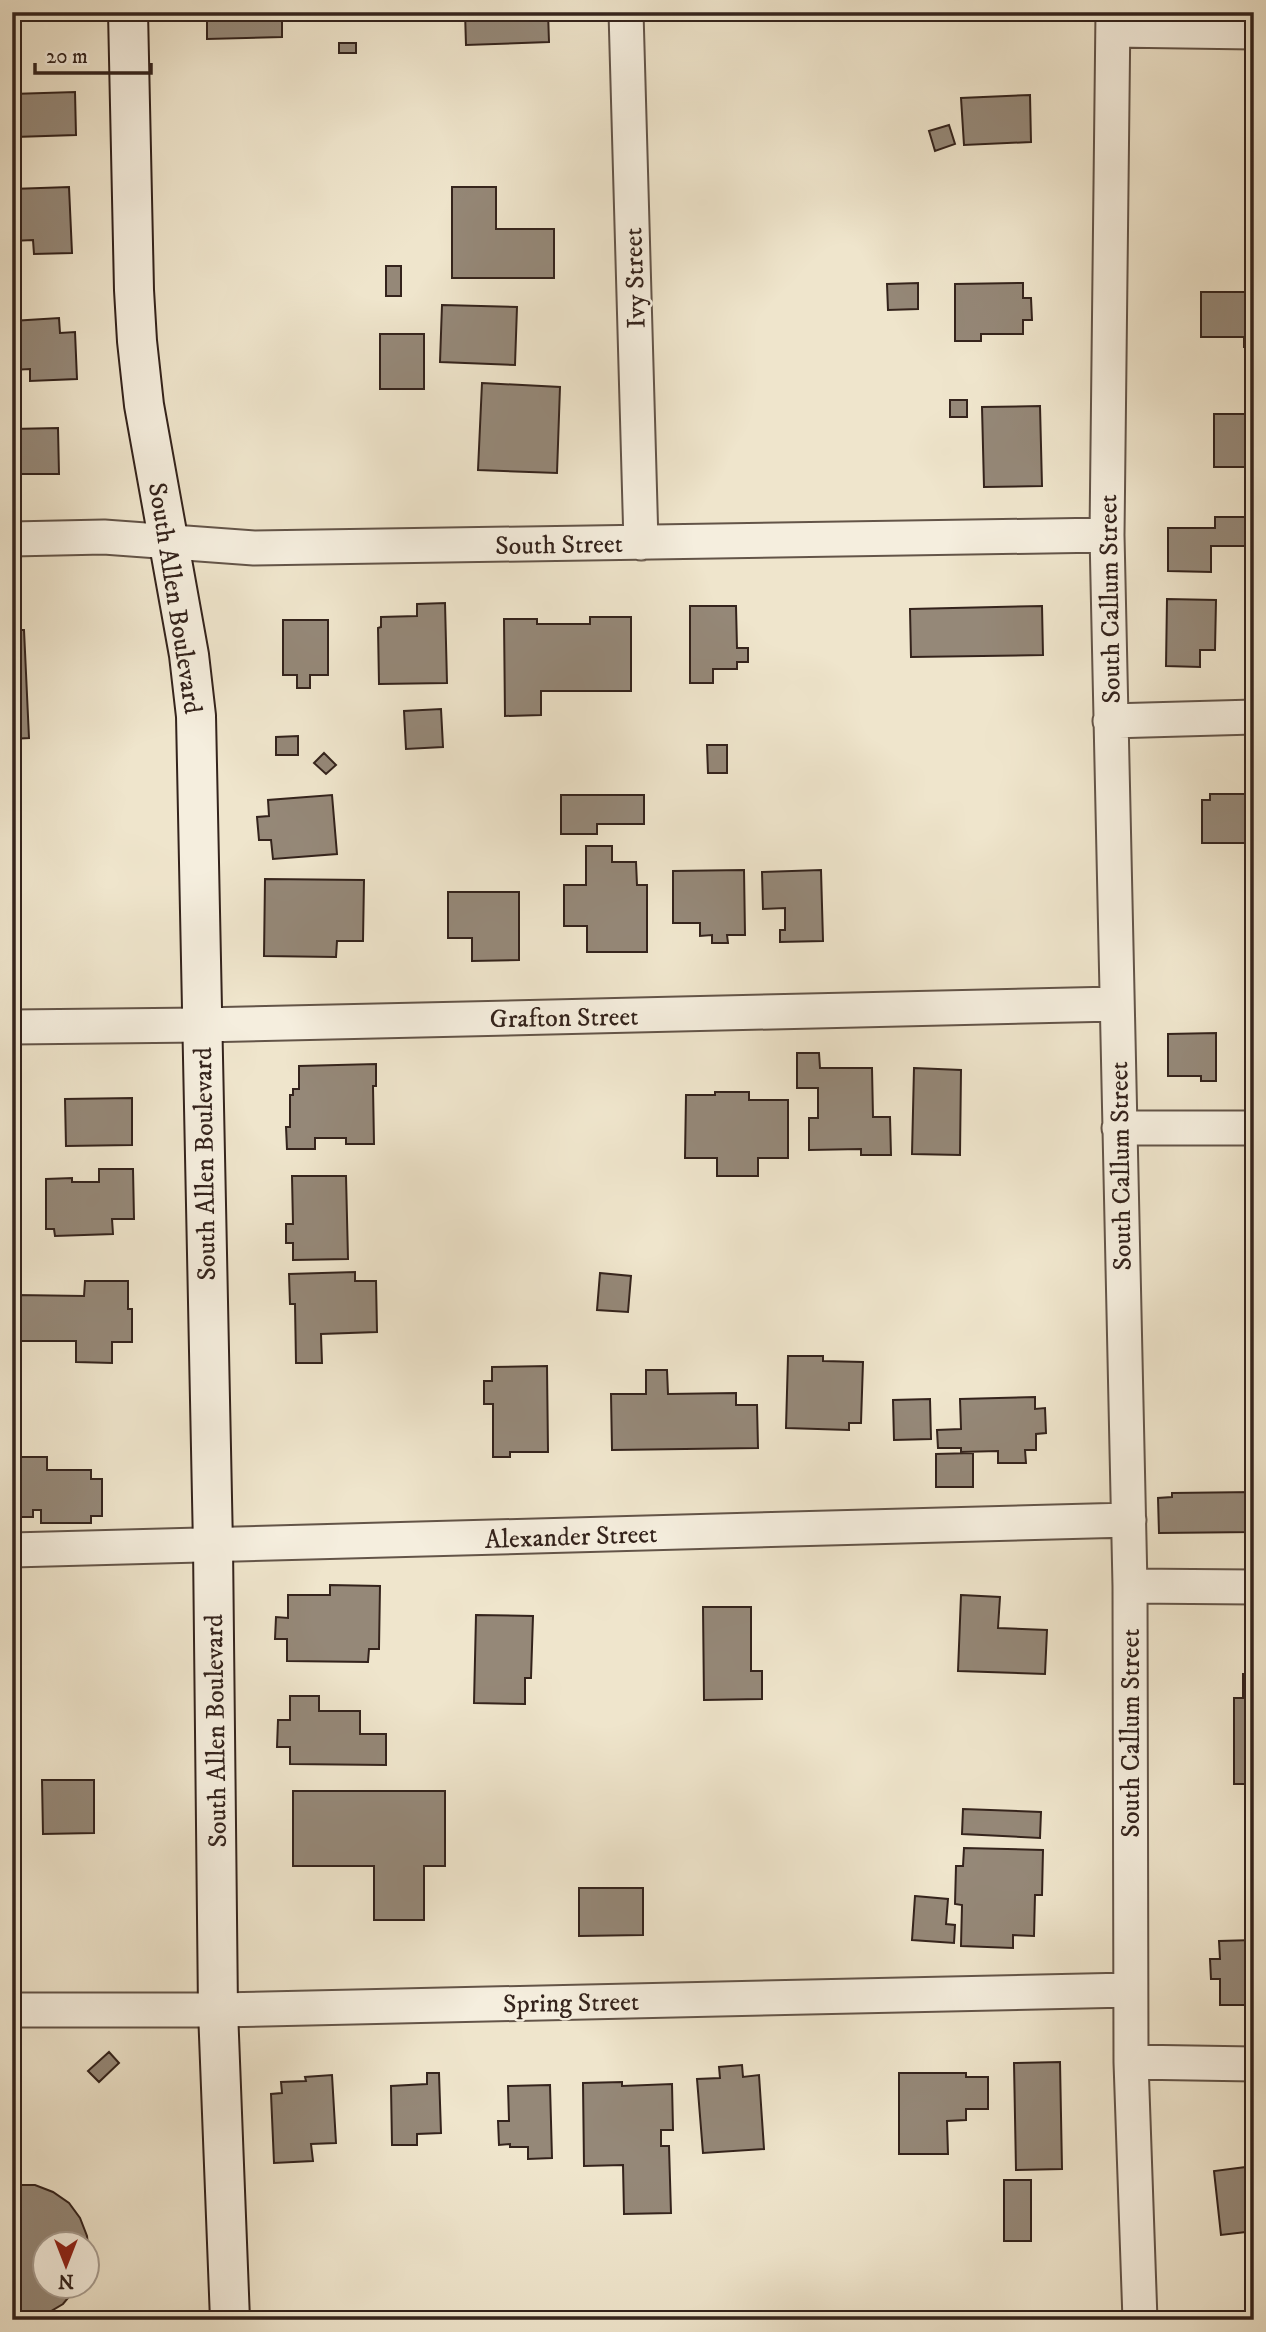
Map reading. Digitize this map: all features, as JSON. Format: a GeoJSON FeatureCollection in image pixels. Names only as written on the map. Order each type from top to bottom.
{"type":"FeatureCollection","features":[{"type":"Feature","properties":{"kind":"street","name":"South Allen Boulevard"},"geometry":{"type":"LineString","coordinates":[[128,12],[137,341],[145,405],[189,655],[196,716],[213,1546],[218,2010],[230,2320]]}},
{"type":"Feature","properties":{"kind":"street","name":"Ivy Street"},"geometry":{"type":"LineString","coordinates":[[626,12],[641,543]]}},
{"type":"Feature","properties":{"kind":"street"},"geometry":{"type":"LineString","coordinates":[[1113,21],[1254,32]]}},
{"type":"Feature","properties":{"kind":"street","name":"South Callum Street"},"geometry":{"type":"LineString","coordinates":[[1113,21],[1107,535],[1129,1520],[1131,2062],[1140,2320]]}},
{"type":"Feature","properties":{"kind":"street","name":"South Street"},"geometry":{"type":"LineString","coordinates":[[12,539],[104,537],[254,548],[1107,535]]}},
{"type":"Feature","properties":{"kind":"street"},"geometry":{"type":"LineString","coordinates":[[1110,721],[1254,718]]}},
{"type":"Feature","properties":{"kind":"street","name":"Grafton Street"},"geometry":{"type":"LineString","coordinates":[[12,1027],[1116,1004]]}},
{"type":"Feature","properties":{"kind":"street"},"geometry":{"type":"LineString","coordinates":[[1119,1128],[1254,1128]]}},
{"type":"Feature","properties":{"kind":"street","name":"Alexander Street"},"geometry":{"type":"LineString","coordinates":[[12,1550],[1129,1520]]}},
{"type":"Feature","properties":{"kind":"street"},"geometry":{"type":"LineString","coordinates":[[1130,1586],[1254,1587]]}},
{"type":"Feature","properties":{"kind":"street","name":"Spring Street"},"geometry":{"type":"LineString","coordinates":[[12,2010],[218,2010],[1130,1990]]}},
{"type":"Feature","properties":{"kind":"street"},"geometry":{"type":"LineString","coordinates":[[1131,2062],[1254,2064]]}},
{"type":"Feature","properties":{"kind":"building"},"geometry":{"type":"Polygon","coordinates":[[[12,12],[58,12],[58,15],[12,17],[12,12]]]}},
{"type":"Feature","properties":{"kind":"building"},"geometry":{"type":"Polygon","coordinates":[[[207,12],[303,12],[303,17],[282,17],[282,37],[207,39],[207,12]]]}},
{"type":"Feature","properties":{"kind":"building"},"geometry":{"type":"Polygon","coordinates":[[[465,12],[548,12],[549,42],[466,45],[465,12]]]}},
{"type":"Feature","properties":{"kind":"building"},"geometry":{"type":"Polygon","coordinates":[[[715,12],[785,12],[785,17],[715,18],[715,12]]]}},
{"type":"Feature","properties":{"kind":"building"},"geometry":{"type":"Polygon","coordinates":[[[339,43],[356,43],[356,53],[339,53],[339,43]]]}},
{"type":"Feature","properties":{"kind":"building"},"geometry":{"type":"Polygon","coordinates":[[[75,92],[76,135],[15,137],[16,164],[12,164],[12,94],[75,92]]]}},
{"type":"Feature","properties":{"kind":"building"},"geometry":{"type":"Polygon","coordinates":[[[1030,95],[1031,142],[964,145],[961,98],[1030,95]]]}},
{"type":"Feature","properties":{"kind":"building"},"geometry":{"type":"Polygon","coordinates":[[[949,125],[955,144],[935,151],[929,131],[949,125]]]}},
{"type":"Feature","properties":{"kind":"building"},"geometry":{"type":"Polygon","coordinates":[[[69,187],[72,253],[34,254],[33,240],[12,241],[12,189],[69,187]]]}},
{"type":"Feature","properties":{"kind":"building"},"geometry":{"type":"Polygon","coordinates":[[[452,187],[496,187],[496,229],[554,229],[554,278],[452,278],[452,187]]]}},
{"type":"Feature","properties":{"kind":"building"},"geometry":{"type":"Polygon","coordinates":[[[386,266],[401,266],[401,296],[386,296],[386,266]]]}},
{"type":"Feature","properties":{"kind":"building"},"geometry":{"type":"Polygon","coordinates":[[[918,283],[918,309],[888,310],[887,284],[918,283]]]}},
{"type":"Feature","properties":{"kind":"building"},"geometry":{"type":"Polygon","coordinates":[[[1023,283],[1023,298],[1031,298],[1032,320],[1023,320],[1023,334],[981,334],[981,341],[955,341],[955,284],[1023,283]]]}},
{"type":"Feature","properties":{"kind":"building"},"geometry":{"type":"Polygon","coordinates":[[[1201,292],[1254,292],[1254,347],[1244,347],[1244,337],[1201,337],[1201,292]]]}},
{"type":"Feature","properties":{"kind":"building"},"geometry":{"type":"Polygon","coordinates":[[[442,305],[517,307],[515,365],[440,362],[442,305]]]}},
{"type":"Feature","properties":{"kind":"building"},"geometry":{"type":"Polygon","coordinates":[[[59,318],[60,333],[75,332],[77,379],[30,381],[30,369],[12,370],[12,321],[59,318]]]}},
{"type":"Feature","properties":{"kind":"building"},"geometry":{"type":"Polygon","coordinates":[[[380,334],[424,334],[424,389],[380,389],[380,334]]]}},
{"type":"Feature","properties":{"kind":"building"},"geometry":{"type":"Polygon","coordinates":[[[482,383],[560,387],[557,473],[478,470],[482,383]]]}},
{"type":"Feature","properties":{"kind":"building"},"geometry":{"type":"Polygon","coordinates":[[[950,400],[967,400],[967,417],[950,417],[950,400]]]}},
{"type":"Feature","properties":{"kind":"building"},"geometry":{"type":"Polygon","coordinates":[[[1040,406],[1042,486],[984,487],[982,407],[1040,406]]]}},
{"type":"Feature","properties":{"kind":"building"},"geometry":{"type":"Polygon","coordinates":[[[1214,414],[1249,414],[1250,467],[1214,467],[1214,414]]]}},
{"type":"Feature","properties":{"kind":"building"},"geometry":{"type":"Polygon","coordinates":[[[58,428],[59,474],[12,474],[12,429],[58,428]]]}},
{"type":"Feature","properties":{"kind":"building"},"geometry":{"type":"Polygon","coordinates":[[[1215,517],[1254,517],[1254,546],[1211,546],[1211,572],[1168,571],[1168,528],[1215,528],[1215,517]]]}},
{"type":"Feature","properties":{"kind":"building"},"geometry":{"type":"Polygon","coordinates":[[[1167,599],[1216,600],[1215,650],[1200,650],[1200,667],[1166,666],[1167,599]]]}},
{"type":"Feature","properties":{"kind":"building"},"geometry":{"type":"Polygon","coordinates":[[[445,603],[447,683],[379,684],[378,628],[381,627],[381,617],[417,616],[417,604],[445,603]]]}},
{"type":"Feature","properties":{"kind":"building"},"geometry":{"type":"Polygon","coordinates":[[[690,606],[736,606],[737,648],[748,648],[748,662],[737,662],[737,669],[713,669],[713,683],[690,683],[690,606]]]}},
{"type":"Feature","properties":{"kind":"building"},"geometry":{"type":"Polygon","coordinates":[[[1042,606],[1043,655],[911,657],[910,609],[1042,606]]]}},
{"type":"Feature","properties":{"kind":"building"},"geometry":{"type":"Polygon","coordinates":[[[590,617],[631,617],[631,691],[541,691],[541,715],[505,716],[504,619],[537,619],[537,624],[590,624],[590,617]]]}},
{"type":"Feature","properties":{"kind":"building"},"geometry":{"type":"Polygon","coordinates":[[[283,620],[328,620],[328,675],[310,675],[310,688],[297,688],[297,675],[283,675],[283,620]]]}},
{"type":"Feature","properties":{"kind":"building"},"geometry":{"type":"Polygon","coordinates":[[[12,630],[24,630],[29,738],[12,739],[12,630]]]}},
{"type":"Feature","properties":{"kind":"building"},"geometry":{"type":"Polygon","coordinates":[[[441,709],[443,747],[406,749],[404,711],[441,709]]]}},
{"type":"Feature","properties":{"kind":"building"},"geometry":{"type":"Polygon","coordinates":[[[298,736],[298,755],[276,755],[276,737],[298,736]]]}},
{"type":"Feature","properties":{"kind":"building"},"geometry":{"type":"Polygon","coordinates":[[[707,745],[727,745],[727,773],[708,773],[707,745]]]}},
{"type":"Feature","properties":{"kind":"building"},"geometry":{"type":"Polygon","coordinates":[[[324,753],[336,765],[326,774],[314,763],[324,753]]]}},
{"type":"Feature","properties":{"kind":"building"},"geometry":{"type":"Polygon","coordinates":[[[1210,794],[1254,794],[1254,843],[1202,843],[1202,800],[1210,800],[1210,794]]]}},
{"type":"Feature","properties":{"kind":"building"},"geometry":{"type":"Polygon","coordinates":[[[332,795],[337,854],[273,859],[271,840],[259,840],[257,817],[269,816],[268,800],[332,795]]]}},
{"type":"Feature","properties":{"kind":"building"},"geometry":{"type":"Polygon","coordinates":[[[561,795],[644,795],[644,824],[597,824],[597,834],[561,834],[561,795]]]}},
{"type":"Feature","properties":{"kind":"building"},"geometry":{"type":"Polygon","coordinates":[[[586,846],[612,846],[612,862],[636,862],[637,885],[647,885],[647,952],[587,952],[587,926],[564,926],[564,885],[586,885],[586,846]]]}},
{"type":"Feature","properties":{"kind":"building"},"geometry":{"type":"Polygon","coordinates":[[[744,870],[745,935],[727,935],[728,943],[712,943],[712,935],[700,936],[700,923],[673,923],[673,871],[744,870]]]}},
{"type":"Feature","properties":{"kind":"building"},"geometry":{"type":"Polygon","coordinates":[[[821,870],[823,941],[780,942],[780,930],[785,930],[785,908],[763,909],[762,872],[821,870]]]}},
{"type":"Feature","properties":{"kind":"building"},"geometry":{"type":"Polygon","coordinates":[[[265,879],[364,880],[363,941],[337,941],[336,957],[264,956],[265,879]]]}},
{"type":"Feature","properties":{"kind":"building"},"geometry":{"type":"Polygon","coordinates":[[[448,892],[519,892],[519,960],[472,961],[472,938],[448,938],[448,892]]]}},
{"type":"Feature","properties":{"kind":"building"},"geometry":{"type":"Polygon","coordinates":[[[1216,1033],[1216,1081],[1201,1081],[1201,1076],[1168,1076],[1168,1034],[1216,1033]]]}},
{"type":"Feature","properties":{"kind":"building"},"geometry":{"type":"Polygon","coordinates":[[[797,1053],[819,1053],[820,1068],[872,1068],[873,1117],[890,1117],[891,1155],[861,1155],[861,1149],[809,1150],[809,1118],[818,1118],[818,1088],[797,1088],[797,1053]]]}},
{"type":"Feature","properties":{"kind":"building"},"geometry":{"type":"Polygon","coordinates":[[[376,1064],[376,1086],[373,1086],[374,1144],[346,1144],[346,1138],[315,1138],[315,1149],[287,1149],[286,1127],[290,1127],[290,1095],[293,1095],[293,1089],[299,1089],[299,1066],[376,1064]]]}},
{"type":"Feature","properties":{"kind":"building"},"geometry":{"type":"Polygon","coordinates":[[[914,1068],[961,1070],[960,1155],[912,1154],[914,1068]]]}},
{"type":"Feature","properties":{"kind":"building"},"geometry":{"type":"Polygon","coordinates":[[[715,1092],[749,1092],[749,1100],[788,1100],[788,1158],[758,1158],[758,1176],[717,1176],[717,1158],[685,1158],[686,1095],[715,1095],[715,1092]]]}},
{"type":"Feature","properties":{"kind":"building"},"geometry":{"type":"Polygon","coordinates":[[[132,1098],[132,1145],[66,1146],[65,1099],[132,1098]]]}},
{"type":"Feature","properties":{"kind":"building"},"geometry":{"type":"Polygon","coordinates":[[[99,1169],[133,1169],[134,1219],[112,1219],[113,1234],[55,1236],[54,1229],[46,1229],[46,1179],[72,1178],[72,1182],[99,1182],[99,1169]]]}},
{"type":"Feature","properties":{"kind":"building"},"geometry":{"type":"Polygon","coordinates":[[[292,1176],[346,1176],[348,1259],[293,1260],[293,1243],[286,1243],[286,1224],[293,1224],[292,1176]]]}},
{"type":"Feature","properties":{"kind":"building"},"geometry":{"type":"Polygon","coordinates":[[[355,1272],[355,1281],[376,1281],[377,1332],[321,1334],[322,1363],[296,1363],[295,1304],[290,1304],[289,1274],[355,1272]]]}},
{"type":"Feature","properties":{"kind":"building"},"geometry":{"type":"Polygon","coordinates":[[[600,1273],[631,1276],[628,1312],[597,1310],[600,1273]]]}},
{"type":"Feature","properties":{"kind":"building"},"geometry":{"type":"Polygon","coordinates":[[[85,1281],[128,1281],[128,1309],[132,1309],[132,1342],[112,1342],[112,1363],[76,1362],[76,1341],[17,1341],[17,1295],[84,1296],[85,1281]]]}},
{"type":"Feature","properties":{"kind":"building"},"geometry":{"type":"Polygon","coordinates":[[[788,1356],[823,1356],[823,1361],[863,1362],[861,1423],[849,1423],[849,1430],[786,1428],[788,1356]]]}},
{"type":"Feature","properties":{"kind":"building"},"geometry":{"type":"Polygon","coordinates":[[[547,1366],[548,1452],[510,1452],[510,1457],[493,1457],[493,1404],[484,1404],[484,1381],[492,1381],[492,1367],[547,1366]]]}},
{"type":"Feature","properties":{"kind":"building"},"geometry":{"type":"Polygon","coordinates":[[[646,1370],[667,1370],[668,1394],[736,1393],[736,1405],[757,1405],[758,1448],[612,1450],[611,1394],[646,1394],[646,1370]]]}},
{"type":"Feature","properties":{"kind":"building"},"geometry":{"type":"Polygon","coordinates":[[[1035,1397],[1035,1409],[1045,1408],[1046,1433],[1036,1434],[1036,1450],[1025,1450],[1026,1463],[998,1463],[998,1451],[961,1452],[961,1448],[938,1448],[937,1430],[961,1429],[960,1399],[1035,1397]]]}},
{"type":"Feature","properties":{"kind":"building"},"geometry":{"type":"Polygon","coordinates":[[[930,1399],[931,1439],[894,1440],[893,1400],[930,1399]]]}},
{"type":"Feature","properties":{"kind":"building"},"geometry":{"type":"Polygon","coordinates":[[[973,1453],[973,1487],[936,1487],[936,1454],[973,1453]]]}},
{"type":"Feature","properties":{"kind":"building"},"geometry":{"type":"Polygon","coordinates":[[[12,1457],[47,1457],[47,1470],[91,1470],[91,1479],[102,1479],[102,1516],[91,1516],[91,1523],[41,1523],[41,1510],[33,1510],[33,1517],[17,1517],[17,1510],[12,1510],[12,1457]]]}},
{"type":"Feature","properties":{"kind":"building"},"geometry":{"type":"Polygon","coordinates":[[[1254,1492],[1254,1532],[1159,1533],[1158,1498],[1172,1497],[1172,1493],[1254,1492]]]}},
{"type":"Feature","properties":{"kind":"building"},"geometry":{"type":"Polygon","coordinates":[[[330,1585],[380,1586],[379,1649],[369,1649],[368,1662],[287,1661],[287,1639],[275,1639],[276,1617],[288,1618],[288,1595],[330,1595],[330,1585]]]}},
{"type":"Feature","properties":{"kind":"building"},"geometry":{"type":"Polygon","coordinates":[[[961,1595],[1000,1597],[998,1628],[1047,1630],[1045,1674],[958,1671],[961,1595]]]}},
{"type":"Feature","properties":{"kind":"building"},"geometry":{"type":"Polygon","coordinates":[[[703,1607],[751,1607],[751,1671],[762,1671],[762,1699],[704,1700],[703,1607]]]}},
{"type":"Feature","properties":{"kind":"building"},"geometry":{"type":"Polygon","coordinates":[[[476,1615],[533,1616],[531,1678],[525,1678],[525,1704],[474,1703],[476,1615]]]}},
{"type":"Feature","properties":{"kind":"building"},"geometry":{"type":"Polygon","coordinates":[[[1243,1674],[1254,1674],[1254,1784],[1234,1784],[1234,1698],[1243,1698],[1243,1674]]]}},
{"type":"Feature","properties":{"kind":"building"},"geometry":{"type":"Polygon","coordinates":[[[290,1696],[319,1696],[319,1711],[360,1711],[360,1734],[386,1734],[386,1765],[290,1764],[290,1747],[277,1747],[278,1720],[290,1720],[290,1696]]]}},
{"type":"Feature","properties":{"kind":"building"},"geometry":{"type":"Polygon","coordinates":[[[42,1780],[94,1780],[94,1833],[43,1834],[42,1780]]]}},
{"type":"Feature","properties":{"kind":"building"},"geometry":{"type":"Polygon","coordinates":[[[293,1791],[445,1791],[445,1866],[424,1866],[424,1920],[374,1920],[374,1866],[293,1866],[293,1791]]]}},
{"type":"Feature","properties":{"kind":"building"},"geometry":{"type":"Polygon","coordinates":[[[963,1809],[1041,1812],[1040,1838],[962,1834],[963,1809]]]}},
{"type":"Feature","properties":{"kind":"building"},"geometry":{"type":"Polygon","coordinates":[[[964,1848],[1043,1850],[1042,1895],[1035,1895],[1034,1936],[1013,1935],[1013,1948],[961,1946],[962,1905],[955,1904],[956,1866],[963,1866],[964,1848]]]}},
{"type":"Feature","properties":{"kind":"building"},"geometry":{"type":"Polygon","coordinates":[[[579,1888],[643,1888],[643,1935],[579,1936],[579,1888]]]}},
{"type":"Feature","properties":{"kind":"building"},"geometry":{"type":"Polygon","coordinates":[[[915,1896],[948,1899],[946,1924],[955,1925],[954,1943],[912,1940],[915,1896]]]}},
{"type":"Feature","properties":{"kind":"building"},"geometry":{"type":"Polygon","coordinates":[[[1254,1940],[1254,2005],[1220,2005],[1220,1979],[1211,1979],[1210,1959],[1220,1959],[1219,1941],[1254,1940]]]}},
{"type":"Feature","properties":{"kind":"building"},"geometry":{"type":"Polygon","coordinates":[[[109,2052],[119,2063],[99,2082],[88,2071],[109,2052]]]}},
{"type":"Feature","properties":{"kind":"building"},"geometry":{"type":"Polygon","coordinates":[[[1060,2062],[1062,2169],[1016,2170],[1014,2063],[1060,2062]]]}},
{"type":"Feature","properties":{"kind":"building"},"geometry":{"type":"Polygon","coordinates":[[[742,2065],[743,2077],[759,2075],[764,2149],[703,2153],[697,2079],[720,2078],[719,2067],[742,2065]]]}},
{"type":"Feature","properties":{"kind":"building"},"geometry":{"type":"Polygon","coordinates":[[[427,2073],[439,2073],[441,2133],[417,2134],[417,2145],[392,2145],[391,2086],[427,2084],[427,2073]]]}},
{"type":"Feature","properties":{"kind":"building"},"geometry":{"type":"Polygon","coordinates":[[[899,2073],[966,2073],[966,2077],[988,2077],[988,2109],[966,2109],[966,2120],[947,2121],[948,2154],[899,2154],[899,2073]]]}},
{"type":"Feature","properties":{"kind":"building"},"geometry":{"type":"Polygon","coordinates":[[[332,2075],[336,2143],[311,2144],[313,2161],[274,2163],[271,2094],[282,2093],[281,2082],[306,2081],[305,2077],[332,2075]]]}},
{"type":"Feature","properties":{"kind":"building"},"geometry":{"type":"Polygon","coordinates":[[[622,2082],[622,2086],[672,2084],[673,2130],[661,2130],[661,2146],[669,2146],[671,2213],[624,2214],[623,2165],[584,2166],[583,2083],[622,2082]]]}},
{"type":"Feature","properties":{"kind":"building"},"geometry":{"type":"Polygon","coordinates":[[[550,2085],[552,2158],[528,2159],[528,2147],[499,2145],[498,2121],[509,2121],[508,2086],[550,2085]]]}},
{"type":"Feature","properties":{"kind":"building"},"geometry":{"type":"Polygon","coordinates":[[[1254,2166],[1254,2231],[1221,2235],[1214,2171],[1254,2166]]]}},
{"type":"Feature","properties":{"kind":"building"},"geometry":{"type":"Polygon","coordinates":[[[1004,2180],[1031,2180],[1031,2241],[1004,2241],[1004,2180]]]}},
{"type":"Feature","properties":{"kind":"building"},"geometry":{"type":"Polygon","coordinates":[[[35,2185],[53,2192],[69,2203],[85,2230],[32,2230],[32,2300],[66,2300],[46,2314],[28,2318],[12,2317],[12,2186],[35,2185]]]}},
{"type":"Feature","properties":{"kind":"building"},"geometry":{"type":"Polygon","coordinates":[[[647,2316],[647,2320],[592,2320],[591,2317],[647,2316]]]}}]}
